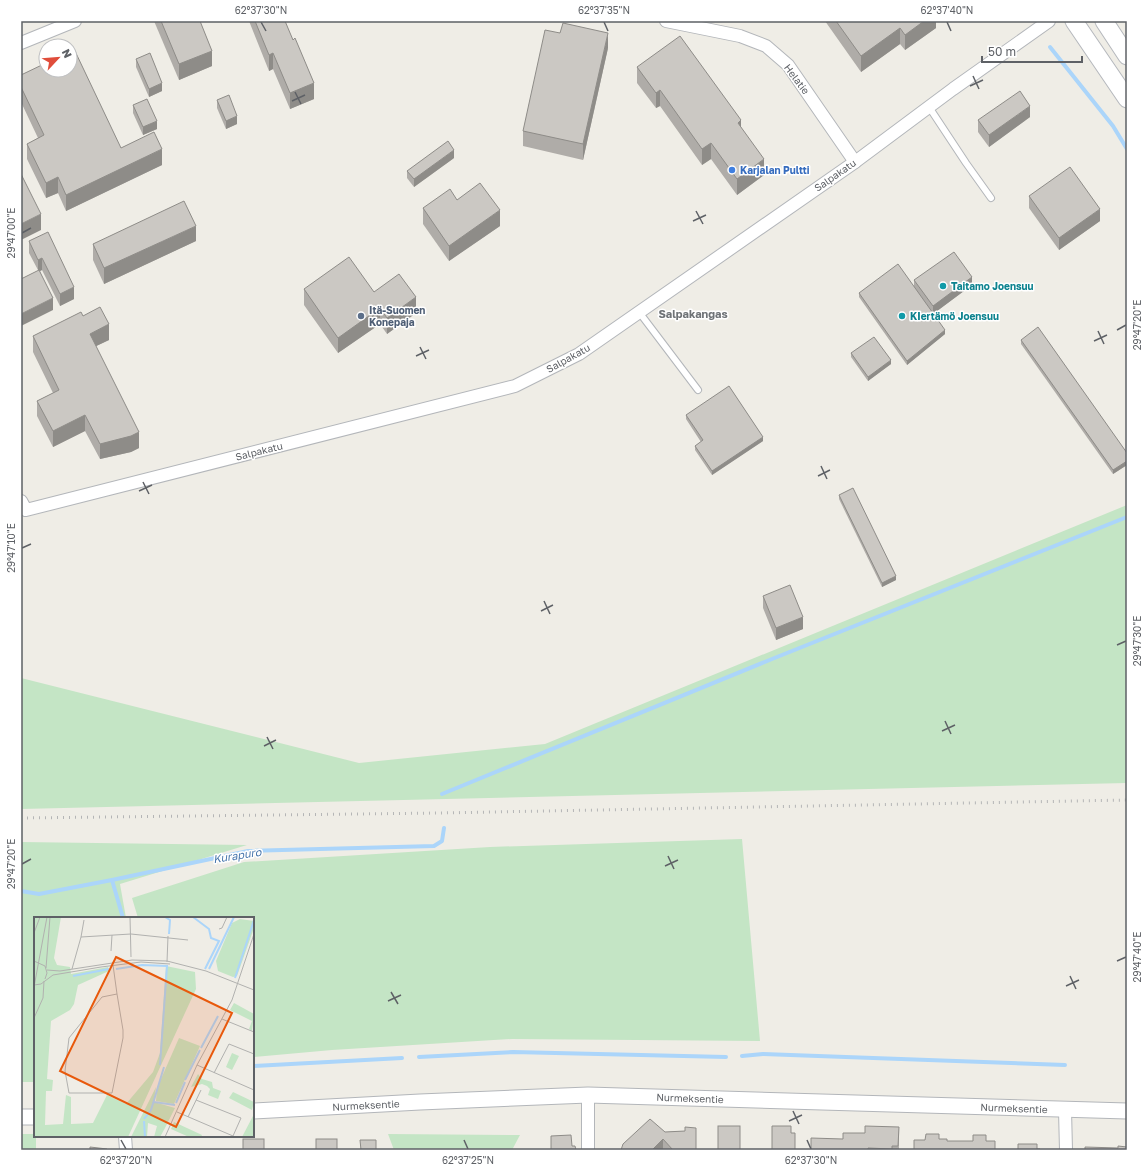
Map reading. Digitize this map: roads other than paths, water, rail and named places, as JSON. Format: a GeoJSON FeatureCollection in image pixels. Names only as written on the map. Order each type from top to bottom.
{"type":"FeatureCollection","features":[{"type":"Feature","properties":{"kind":"main road"},"geometry":{"type":"LineString","coordinates":[[1074,21],[1127,99]]}},
{"type":"Feature","properties":{"kind":"main road"},"geometry":{"type":"LineString","coordinates":[[1104,21],[1127,56]]}},
{"type":"Feature","properties":{"kind":"street"},"geometry":{"type":"LineString","coordinates":[[21,43],[74,21]]}},
{"type":"Feature","properties":{"kind":"street","name":"Helatie"},"geometry":{"type":"LineString","coordinates":[[666,21],[740,36],[766,46],[788,65],[854,162]]}},
{"type":"Feature","properties":{"kind":"street","name":"Salpakatu"},"geometry":{"type":"LineString","coordinates":[[24,506],[515,386],[579,354],[854,162],[928,107],[1049,21]]}},
{"type":"Feature","properties":{"kind":"street"},"geometry":{"type":"LineString","coordinates":[[588,1095],[588,1150]]}},
{"type":"Feature","properties":{"kind":"street","name":"Nurmeksentie"},"geometry":{"type":"LineString","coordinates":[[254,1111],[588,1095],[1127,1111]]}},
{"type":"Feature","properties":{"kind":"street"},"geometry":{"type":"LineString","coordinates":[[1065,1110],[1066,1150]]}},
{"type":"Feature","properties":{"kind":"street"},"geometry":{"type":"LineString","coordinates":[[21,1117],[34,1117]]}},
{"type":"Feature","properties":{"kind":"street"},"geometry":{"type":"LineString","coordinates":[[125,1137],[126,1150]]}},
{"type":"Feature","properties":{"kind":"lane"},"geometry":{"type":"LineString","coordinates":[[928,107],[991,198]]}},
{"type":"Feature","properties":{"kind":"lane"},"geometry":{"type":"LineString","coordinates":[[639,312],[698,390]]}},
{"type":"Feature","properties":{"kind":"waterway"},"geometry":{"type":"LineString","coordinates":[[1050,47],[1113,126],[1127,149]]}},
{"type":"Feature","properties":{"kind":"waterway"},"geometry":{"type":"LineString","coordinates":[[442,794],[772,659],[1127,517]]}},
{"type":"Feature","properties":{"kind":"waterway","name":"Kurapuro"},"geometry":{"type":"LineString","coordinates":[[21,891],[39,894],[248,851],[434,846],[442,841],[444,828]]}},
{"type":"Feature","properties":{"kind":"waterway"},"geometry":{"type":"LineString","coordinates":[[112,880],[123,917]]}},
{"type":"Feature","properties":{"kind":"waterway"},"geometry":{"type":"LineString","coordinates":[[419,1057],[513,1052],[726,1057]]}},
{"type":"Feature","properties":{"kind":"waterway"},"geometry":{"type":"LineString","coordinates":[[742,1056],[763,1054],[1065,1065]]}},
{"type":"Feature","properties":{"kind":"waterway"},"geometry":{"type":"LineString","coordinates":[[254,1066],[402,1058]]}},
{"type":"Feature","properties":{"kind":"railway"},"geometry":{"type":"LineString","coordinates":[[21,818],[440,813],[1127,800]]}},
{"type":"Feature","properties":{"kind":"place","name":"Karjalan Pultti"},"geometry":{"type":"Point","coordinates":[732,170]}},
{"type":"Feature","properties":{"kind":"place","name":"Taitamo Joensuu"},"geometry":{"type":"Point","coordinates":[943,286]}},
{"type":"Feature","properties":{"kind":"place","name":"Itä-Suomen Konepaja"},"geometry":{"type":"Point","coordinates":[361,316]}},
{"type":"Feature","properties":{"kind":"place","name":"KIertämö Joensuu"},"geometry":{"type":"Point","coordinates":[902,316]}},
{"type":"Feature","properties":{"kind":"district","name":"Salpakangas"},"geometry":{"type":"Point","coordinates":[693,313]}}]}
